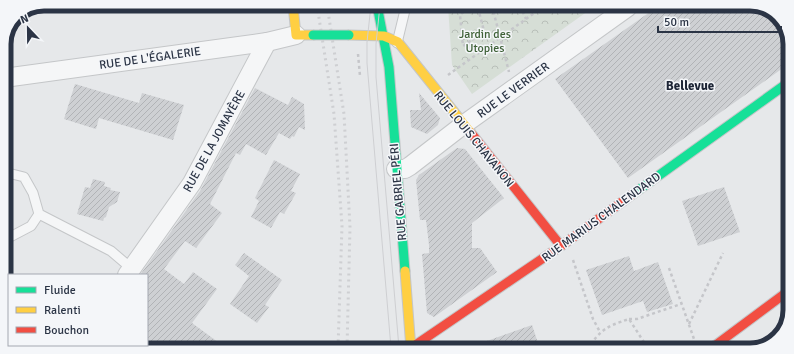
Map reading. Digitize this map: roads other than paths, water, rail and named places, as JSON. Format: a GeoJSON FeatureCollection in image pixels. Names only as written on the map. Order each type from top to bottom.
{"type":"FeatureCollection","features":[{"type":"Feature","properties":{"kind":"street"},"geometry":{"type":"LineString","coordinates":[[295,11],[304,35]]}},
{"type":"Feature","properties":{"kind":"street","name":"RUE GABRIEL PÉRI"},"geometry":{"type":"LineString","coordinates":[[378,11],[389,67],[411,343]]}},
{"type":"Feature","properties":{"kind":"street","name":"RUE LE VERRIER"},"geometry":{"type":"LineString","coordinates":[[396,169],[405,169],[463,125],[622,11]]}},
{"type":"Feature","properties":{"kind":"street","name":"RUE DE L'ÉGALERIE"},"geometry":{"type":"LineString","coordinates":[[11,77],[267,42],[304,35],[384,36]]}},
{"type":"Feature","properties":{"kind":"street","name":"RUE LOUIS CHAVANON"},"geometry":{"type":"LineString","coordinates":[[384,36],[398,42],[561,246]]}},
{"type":"Feature","properties":{"kind":"street","name":"RUE DE LA JOMAYÈRE"},"geometry":{"type":"LineString","coordinates":[[129,272],[192,183],[267,42]]}},
{"type":"Feature","properties":{"kind":"street","name":"RUE MARIUS CHALENDARD"},"geometry":{"type":"LineString","coordinates":[[418,343],[561,246],[783,87]]}},
{"type":"Feature","properties":{"kind":"street"},"geometry":{"type":"LineString","coordinates":[[718,343],[783,295]]}},
{"type":"Feature","properties":{"kind":"lane"},"geometry":{"type":"LineString","coordinates":[[389,67],[398,42],[405,11]]}},
{"type":"Feature","properties":{"kind":"lane"},"geometry":{"type":"LineString","coordinates":[[11,174],[24,177],[33,193],[40,214],[111,251],[129,272]]}},
{"type":"Feature","properties":{"kind":"lane"},"geometry":{"type":"LineString","coordinates":[[11,236],[32,226],[40,214]]}},
{"type":"Feature","properties":{"kind":"tram line"},"geometry":{"type":"LineString","coordinates":[[370,11],[367,42],[367,63],[391,343]]}},
{"type":"Feature","properties":{"kind":"tram line"},"geometry":{"type":"LineString","coordinates":[[379,11],[376,44],[376,77],[399,343]]}},
{"type":"Feature","properties":{"kind":"railway"},"geometry":{"type":"LineString","coordinates":[[318,11],[334,114],[342,226],[338,343]]}},
{"type":"Feature","properties":{"kind":"railway"},"geometry":{"type":"LineString","coordinates":[[328,11],[344,114],[350,227],[347,343]]}},
{"type":"Feature","properties":{"kind":"district","name":"Bellevue"},"geometry":{"type":"Point","coordinates":[690,85]}},
{"type":"Feature","properties":{"kind":"park label","name":"Jardin des Utopies"},"geometry":{"type":"Point","coordinates":[485,41]}}]}
